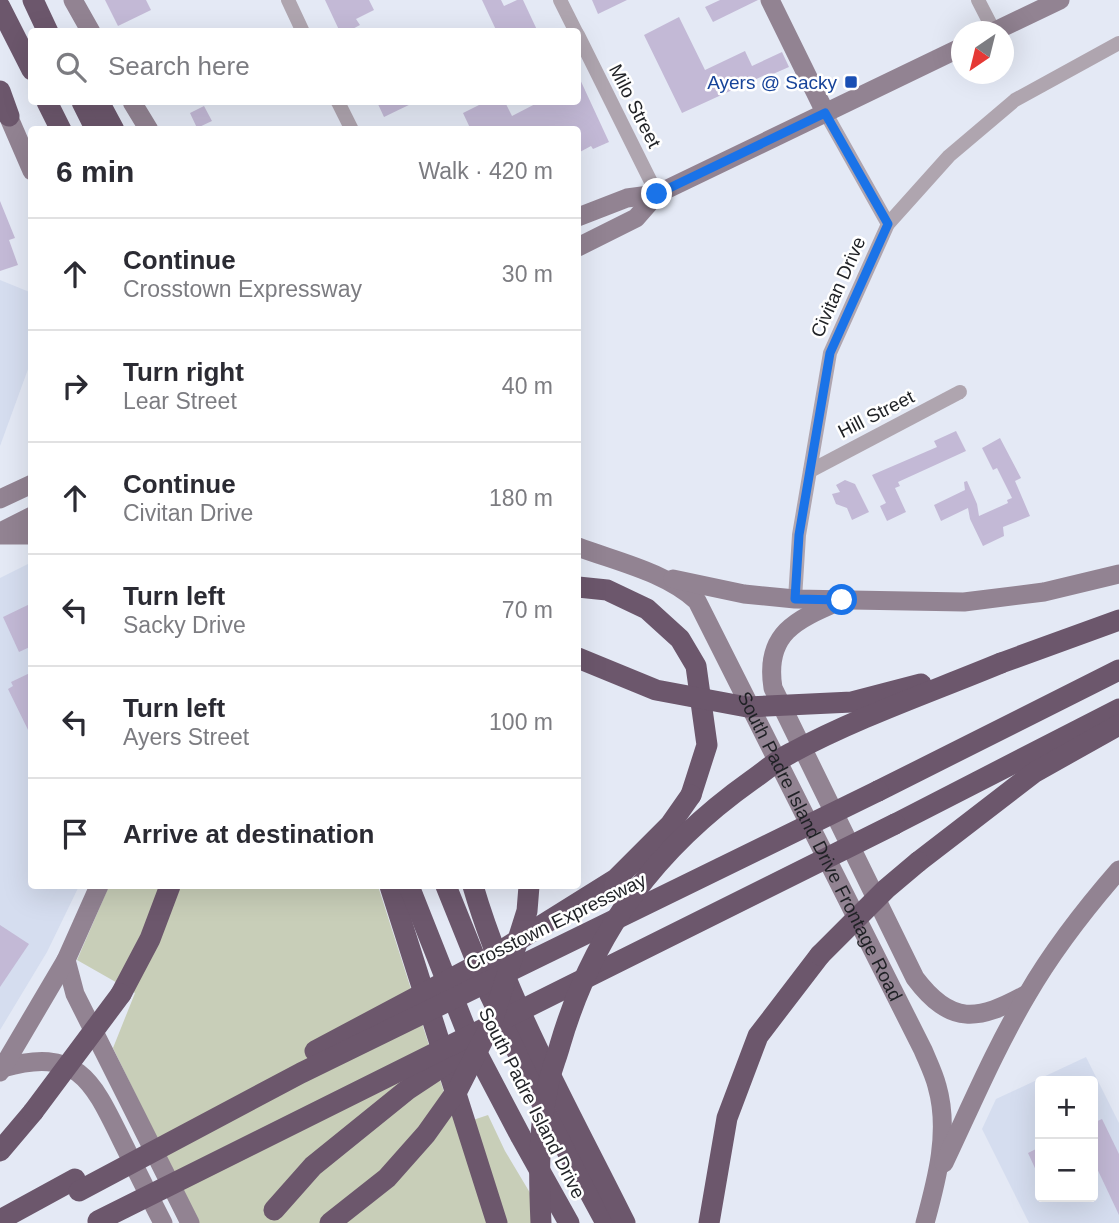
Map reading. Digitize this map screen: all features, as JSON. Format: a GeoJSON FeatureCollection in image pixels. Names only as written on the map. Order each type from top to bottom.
{"type":"FeatureCollection","features":[{"type":"Feature","properties":{"kind":"highway"},"geometry":{"type":"LineString","coordinates":[[33,0],[46,28]]}},
{"type":"Feature","properties":{"kind":"highway"},"geometry":{"type":"LineString","coordinates":[[0,7],[28,63]]}},
{"type":"Feature","properties":{"kind":"highway"},"geometry":{"type":"LineString","coordinates":[[0,91],[4,107]]}},
{"type":"Feature","properties":{"kind":"highway"},"geometry":{"type":"LineString","coordinates":[[48,105],[59,126]]}},
{"type":"Feature","properties":{"kind":"highway"},"geometry":{"type":"LineString","coordinates":[[84,105],[94,126]]}},
{"type":"Feature","properties":{"kind":"highway"},"geometry":{"type":"LineString","coordinates":[[101,105],[112,126]]}},
{"type":"Feature","properties":{"kind":"highway"},"geometry":{"type":"LineString","coordinates":[[0,1220],[77,1185],[476,965],[616,879],[670,825],[691,795],[707,745],[696,666],[680,639],[648,609],[607,590],[581,587]]}},
{"type":"Feature","properties":{"kind":"highway"},"geometry":{"type":"LineString","coordinates":[[541,1223],[542,1131],[547,1090],[568,1017],[593,957],[655,865],[731,795],[789,754],[845,727],[1001,663],[1119,620]]}},
{"type":"Feature","properties":{"kind":"highway"},"geometry":{"type":"LineString","coordinates":[[581,659],[656,690],[747,707],[852,702],[1001,663]]}},
{"type":"Feature","properties":{"kind":"highway","name":"Crosstown Expressway"},"geometry":{"type":"LineString","coordinates":[[17,1223],[77,1185],[1119,670]]}},
{"type":"Feature","properties":{"kind":"highway"},"geometry":{"type":"LineString","coordinates":[[95,1222],[895,824],[1119,709]]}},
{"type":"Feature","properties":{"kind":"highway"},"geometry":{"type":"LineString","coordinates":[[709,1223],[727,1118],[758,1036],[820,955],[886,889],[1035,772],[1119,725]]}},
{"type":"Feature","properties":{"kind":"highway"},"geometry":{"type":"LineString","coordinates":[[0,1151],[33,1112],[121,993],[150,939],[169,889]]}},
{"type":"Feature","properties":{"kind":"highway"},"geometry":{"type":"LineString","coordinates":[[391,889],[497,1223]]}},
{"type":"Feature","properties":{"kind":"highway","name":"South Padre Island Drive"},"geometry":{"type":"LineString","coordinates":[[410,889],[470,1040],[569,1223]]}},
{"type":"Feature","properties":{"kind":"highway","name":"South Padre Island Drive"},"geometry":{"type":"LineString","coordinates":[[447,889],[490,995],[548,1116],[606,1223]]}},
{"type":"Feature","properties":{"kind":"highway"},"geometry":{"type":"LineString","coordinates":[[474,889],[484,923],[536,1043],[625,1223]]}},
{"type":"Feature","properties":{"kind":"highway"},"geometry":{"type":"LineString","coordinates":[[330,1223],[387,1178],[426,1134],[458,1089],[492,1022],[527,911],[529,889]]}},
{"type":"Feature","properties":{"kind":"highway"},"geometry":{"type":"LineString","coordinates":[[270,1216],[313,1166],[372,1117],[407,1090],[539,1002]]}},
{"type":"Feature","properties":{"kind":"main road"},"geometry":{"type":"LineString","coordinates":[[73,0],[89,28]]}},
{"type":"Feature","properties":{"kind":"main road"},"geometry":{"type":"LineString","coordinates":[[770,0],[825,113]]}},
{"type":"Feature","properties":{"kind":"main road"},"geometry":{"type":"LineString","coordinates":[[1014,22],[1059,0]]}},
{"type":"Feature","properties":{"kind":"main road"},"geometry":{"type":"LineString","coordinates":[[581,216],[627,198],[657,194],[951,52]]}},
{"type":"Feature","properties":{"kind":"main road"},"geometry":{"type":"LineString","coordinates":[[134,105],[147,126]]}},
{"type":"Feature","properties":{"kind":"main road"},"geometry":{"type":"LineString","coordinates":[[4,107],[28,162]]}},
{"type":"Feature","properties":{"kind":"main road"},"geometry":{"type":"LineString","coordinates":[[581,246],[636,218],[657,194]]}},
{"type":"Feature","properties":{"kind":"main road"},"geometry":{"type":"LineString","coordinates":[[0,499],[28,486]]}},
{"type":"Feature","properties":{"kind":"main road"},"geometry":{"type":"LineString","coordinates":[[0,533],[28,518]]}},
{"type":"Feature","properties":{"kind":"main road"},"geometry":{"type":"LineString","coordinates":[[0,533],[28,535]]}},
{"type":"Feature","properties":{"kind":"main road","name":"South Padre Island Drive Frontage Road"},"geometry":{"type":"LineString","coordinates":[[581,548],[652,574],[683,589],[697,601],[923,1050],[938,1088],[943,1126],[937,1177],[925,1223]]}},
{"type":"Feature","properties":{"kind":"main road"},"geometry":{"type":"LineString","coordinates":[[652,574],[744,594],[795,599],[964,602],[1044,592],[1119,573]]}},
{"type":"Feature","properties":{"kind":"main road"},"geometry":{"type":"LineString","coordinates":[[842,600],[800,618],[782,634],[774,649],[770,668],[773,688],[915,978],[927,994],[943,1008],[963,1015],[1004,1007],[1027,994]]}},
{"type":"Feature","properties":{"kind":"main road"},"geometry":{"type":"LineString","coordinates":[[937,1177],[982,1077],[1027,994],[1075,922],[1119,870]]}},
{"type":"Feature","properties":{"kind":"main road"},"geometry":{"type":"LineString","coordinates":[[1,1070],[66,960],[98,889]]}},
{"type":"Feature","properties":{"kind":"main road"},"geometry":{"type":"LineString","coordinates":[[66,960],[75,994],[190,1223]]}},
{"type":"Feature","properties":{"kind":"main road"},"geometry":{"type":"LineString","coordinates":[[1,1070],[23,1062],[41,1061],[58,1063],[77,1072],[97,1092],[163,1223]]}},
{"type":"Feature","properties":{"kind":"street"},"geometry":{"type":"LineString","coordinates":[[288,0],[301,28]]}},
{"type":"Feature","properties":{"kind":"street","name":"Milo Street"},"geometry":{"type":"LineString","coordinates":[[560,0],[574,28]]}},
{"type":"Feature","properties":{"kind":"street"},"geometry":{"type":"LineString","coordinates":[[978,0],[988,21]]}},
{"type":"Feature","properties":{"kind":"street","name":"Milo Street"},"geometry":{"type":"LineString","coordinates":[[581,41],[657,194]]}},
{"type":"Feature","properties":{"kind":"street","name":"Civitan Drive"},"geometry":{"type":"LineString","coordinates":[[795,599],[799,535],[830,353],[888,224],[949,156],[1015,100],[1119,43]]}},
{"type":"Feature","properties":{"kind":"street"},"geometry":{"type":"LineString","coordinates":[[340,105],[350,126]]}},
{"type":"Feature","properties":{"kind":"street"},"geometry":{"type":"LineString","coordinates":[[825,113],[888,224]]}},
{"type":"Feature","properties":{"kind":"street","name":"Hill Street"},"geometry":{"type":"LineString","coordinates":[[810,471],[960,392]]}},
{"type":"Feature","properties":{"kind":"shaded area"},"geometry":{"type":"Polygon","coordinates":[[[0,280],[28,291],[28,369],[0,446],[0,280]]]}},
{"type":"Feature","properties":{"kind":"shaded area"},"geometry":{"type":"Polygon","coordinates":[[[28,564],[28,889],[78,889],[47,952],[0,1030],[0,578],[28,564]]]}},
{"type":"Feature","properties":{"kind":"shaded area"},"geometry":{"type":"Polygon","coordinates":[[[1086,1057],[1096,1076],[1045,1076],[1086,1057]]]}},
{"type":"Feature","properties":{"kind":"shaded area"},"geometry":{"type":"Polygon","coordinates":[[[1035,1081],[1035,1202],[1098,1202],[1098,1081],[1119,1123],[1119,1223],[1029,1223],[982,1129],[996,1099],[1035,1081]]]}},
{"type":"Feature","properties":{"kind":"green space"},"geometry":{"type":"Polygon","coordinates":[[[108,889],[379,889],[444,1092],[473,1120],[488,1115],[505,1151],[548,1223],[198,1223],[113,1048],[135,993],[77,960],[108,889]]]}},
{"type":"Feature","properties":{"kind":"building"},"geometry":{"type":"Polygon","coordinates":[[[105,0],[146,0],[151,10],[118,26],[105,0]]]}},
{"type":"Feature","properties":{"kind":"building"},"geometry":{"type":"Polygon","coordinates":[[[325,0],[369,0],[374,10],[356,19],[360,25],[354,28],[338,28],[325,0]]]}},
{"type":"Feature","properties":{"kind":"building"},"geometry":{"type":"Polygon","coordinates":[[[482,0],[501,0],[504,6],[523,0],[536,28],[495,28],[482,0]]]}},
{"type":"Feature","properties":{"kind":"building"},"geometry":{"type":"Polygon","coordinates":[[[592,0],[627,0],[598,14],[592,0]]]}},
{"type":"Feature","properties":{"kind":"building"},"geometry":{"type":"Polygon","coordinates":[[[720,0],[758,0],[713,22],[705,7],[720,0]]]}},
{"type":"Feature","properties":{"kind":"building"},"geometry":{"type":"Polygon","coordinates":[[[679,17],[705,70],[745,51],[752,66],[782,52],[789,67],[766,77],[765,75],[682,113],[644,35],[679,17]]]}},
{"type":"Feature","properties":{"kind":"building"},"geometry":{"type":"Polygon","coordinates":[[[581,81],[609,142],[581,151],[581,126],[469,126],[463,113],[479,105],[506,105],[512,116],[533,105],[581,105],[581,81]]]}},
{"type":"Feature","properties":{"kind":"building"},"geometry":{"type":"Polygon","coordinates":[[[378,105],[409,105],[384,117],[378,105]]]}},
{"type":"Feature","properties":{"kind":"building"},"geometry":{"type":"Polygon","coordinates":[[[204,106],[212,121],[196,126],[190,113],[204,106]]]}},
{"type":"Feature","properties":{"kind":"building"},"geometry":{"type":"Polygon","coordinates":[[[0,201],[15,238],[9,240],[18,265],[0,271],[0,201]]]}},
{"type":"Feature","properties":{"kind":"building"},"geometry":{"type":"Polygon","coordinates":[[[956,431],[966,451],[898,482],[900,486],[895,488],[906,512],[887,521],[880,506],[886,503],[872,475],[937,447],[934,441],[956,431]]]}},
{"type":"Feature","properties":{"kind":"building"},"geometry":{"type":"Polygon","coordinates":[[[1000,438],[1021,478],[1015,481],[1030,516],[1003,527],[1004,536],[983,546],[970,519],[968,508],[941,521],[934,505],[965,490],[964,482],[967,481],[979,516],[1008,503],[1007,500],[1012,498],[997,468],[993,470],[982,448],[1000,438]]]}},
{"type":"Feature","properties":{"kind":"building"},"geometry":{"type":"Polygon","coordinates":[[[845,480],[855,484],[869,512],[852,520],[847,508],[836,504],[832,494],[840,492],[836,485],[845,480]]]}},
{"type":"Feature","properties":{"kind":"building"},"geometry":{"type":"Polygon","coordinates":[[[28,605],[28,648],[19,652],[3,617],[28,605]]]}},
{"type":"Feature","properties":{"kind":"building"},"geometry":{"type":"Polygon","coordinates":[[[28,674],[28,730],[8,689],[13,686],[11,682],[28,674]]]}},
{"type":"Feature","properties":{"kind":"building"},"geometry":{"type":"Polygon","coordinates":[[[0,925],[29,944],[0,987],[0,925]]]}},
{"type":"Feature","properties":{"kind":"building"},"geometry":{"type":"Polygon","coordinates":[[[1102,1119],[1119,1154],[1119,1215],[1098,1171],[1098,1121],[1102,1119]]]}},
{"type":"Feature","properties":{"kind":"building"},"geometry":{"type":"Polygon","coordinates":[[[1035,1150],[1035,1168],[1028,1153],[1035,1150]]]}},
{"type":"Feature","properties":{"kind":"place","name":"Ayers @ Sacky"},"geometry":{"type":"Point","coordinates":[851,82]}},
{"type":"Feature","properties":{"kind":"route"},"geometry":{"type":"LineString","coordinates":[[657,194],[825,113],[888,224],[830,353],[799,535],[795,599],[842,600]]}}]}
